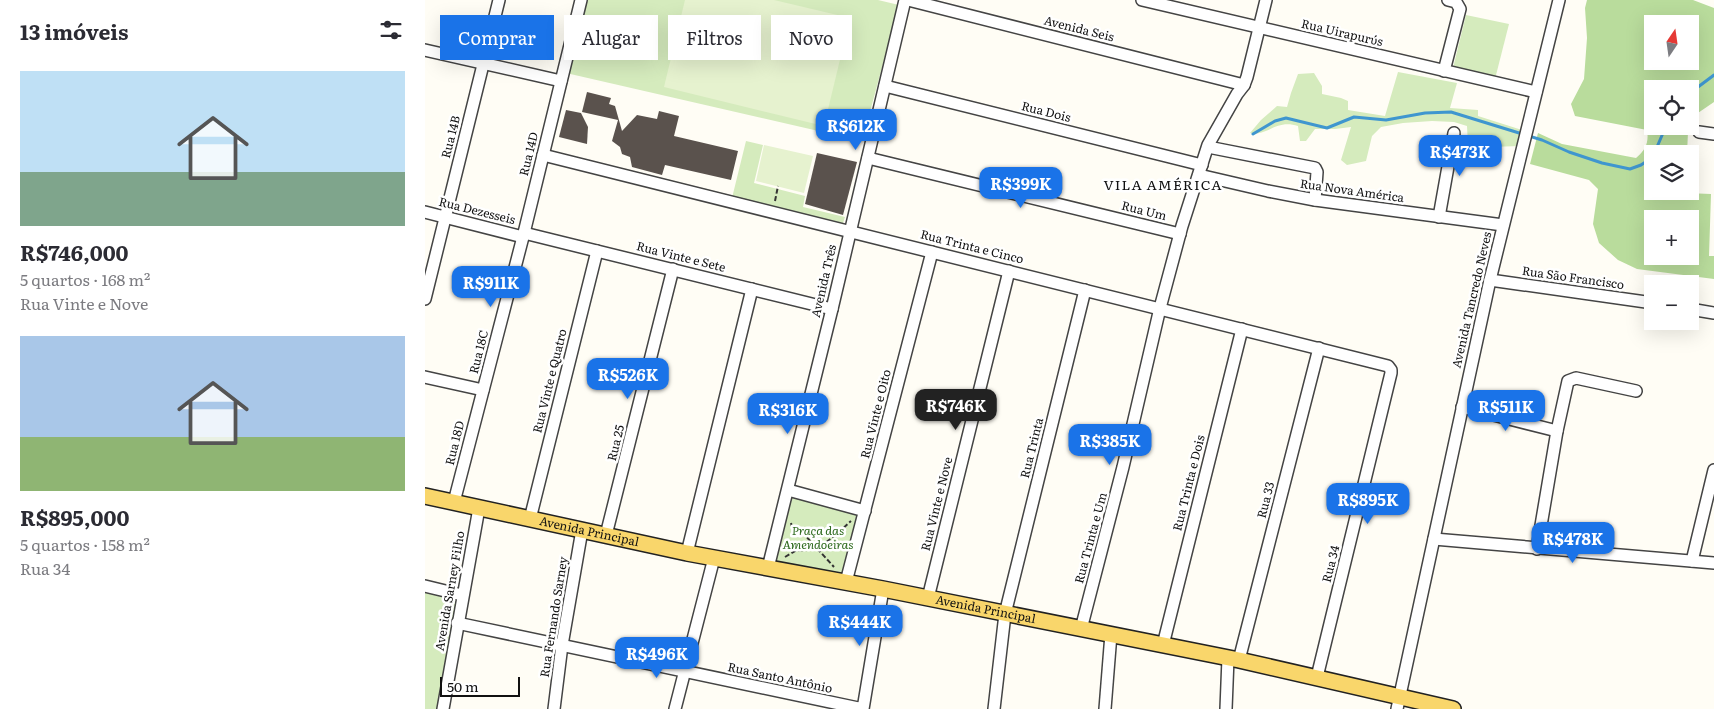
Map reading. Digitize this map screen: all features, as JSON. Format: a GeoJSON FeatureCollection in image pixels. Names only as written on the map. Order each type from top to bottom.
{"type":"FeatureCollection","features":[{"type":"Feature","properties":{"kind":"main road","name":"Avenida Principal"},"geometry":{"type":"LineString","coordinates":[[425,496],[687,553],[883,589],[1234,659],[1317,677],[1398,702],[1453,709]]}},
{"type":"Feature","properties":{"kind":"street","name":"Rua 14B"},"geometry":{"type":"LineString","coordinates":[[425,299],[499,0]]}},
{"type":"Feature","properties":{"kind":"street","name":"Rua 14D"},"geometry":{"type":"LineString","coordinates":[[523,235],[581,0]]}},
{"type":"Feature","properties":{"kind":"street","name":"Avenida Seis"},"geometry":{"type":"LineString","coordinates":[[907,0],[926,2],[1244,85]]}},
{"type":"Feature","properties":{"kind":"street","name":"Avenida Três"},"geometry":{"type":"LineString","coordinates":[[768,568],[907,0]]}},
{"type":"Feature","properties":{"kind":"street","name":"Rua Uirapurύs"},"geometry":{"type":"LineString","coordinates":[[1142,0],[1536,92]]}},
{"type":"Feature","properties":{"kind":"street","name":"Rua Trinta e Um"},"geometry":{"type":"LineString","coordinates":[[1081,629],[1180,234],[1208,147],[1237,94],[1244,85],[1266,0]]}},
{"type":"Feature","properties":{"kind":"street"},"geometry":{"type":"LineString","coordinates":[[1445,71],[1460,8],[1456,2],[1448,0]]}},
{"type":"Feature","properties":{"kind":"street","name":"Avenida Tancredo Neves"},"geometry":{"type":"LineString","coordinates":[[1398,702],[1490,280],[1559,0]]}},
{"type":"Feature","properties":{"kind":"street"},"geometry":{"type":"LineString","coordinates":[[425,50],[561,81]]}},
{"type":"Feature","properties":{"kind":"street","name":"Rua Dois"},"geometry":{"type":"LineString","coordinates":[[885,86],[1200,170]]}},
{"type":"Feature","properties":{"kind":"street"},"geometry":{"type":"LineString","coordinates":[[1699,132],[1714,134]]}},
{"type":"Feature","properties":{"kind":"street"},"geometry":{"type":"LineString","coordinates":[[1439,217],[1454,133]]}},
{"type":"Feature","properties":{"kind":"street"},"geometry":{"type":"LineString","coordinates":[[1208,147],[1315,168],[1317,172],[1315,200]]}},
{"type":"Feature","properties":{"kind":"street","name":"Rua Trinta e Cinco"},"geometry":{"type":"LineString","coordinates":[[543,155],[1385,364],[1391,370]]}},
{"type":"Feature","properties":{"kind":"street","name":"Rua Um"},"geometry":{"type":"LineString","coordinates":[[867,158],[1180,234]]}},
{"type":"Feature","properties":{"kind":"street","name":"Rua Nova América"},"geometry":{"type":"LineString","coordinates":[[1200,170],[1268,192],[1503,226]]}},
{"type":"Feature","properties":{"kind":"street","name":"Rua Dezesseis"},"geometry":{"type":"LineString","coordinates":[[425,212],[523,235]]}},
{"type":"Feature","properties":{"kind":"street","name":"Rua Vinte e Sete"},"geometry":{"type":"LineString","coordinates":[[523,235],[673,269],[832,309]]}},
{"type":"Feature","properties":{"kind":"street","name":"Rua 18C"},"geometry":{"type":"LineString","coordinates":[[483,390],[523,235]]}},
{"type":"Feature","properties":{"kind":"street","name":"Rua Vinte e Quatro"},"geometry":{"type":"LineString","coordinates":[[531,519],[597,251]]}},
{"type":"Feature","properties":{"kind":"street","name":"Rua Vinte e Oito"},"geometry":{"type":"LineString","coordinates":[[846,582],[861,513],[932,252]]}},
{"type":"Feature","properties":{"kind":"street","name":"Rua 25"},"geometry":{"type":"LineString","coordinates":[[606,536],[673,269]]}},
{"type":"Feature","properties":{"kind":"street","name":"Rua Vinte e Nove"},"geometry":{"type":"LineString","coordinates":[[928,598],[1009,271]]}},
{"type":"Feature","properties":{"kind":"street","name":"Rua São Francisco"},"geometry":{"type":"LineString","coordinates":[[1490,280],[1644,302]]}},
{"type":"Feature","properties":{"kind":"street"},"geometry":{"type":"LineString","coordinates":[[687,553],[752,289]]}},
{"type":"Feature","properties":{"kind":"street","name":"Rua Trinta"},"geometry":{"type":"LineString","coordinates":[[994,709],[1005,614],[1085,290]]}},
{"type":"Feature","properties":{"kind":"street"},"geometry":{"type":"LineString","coordinates":[[1699,310],[1714,313]]}},
{"type":"Feature","properties":{"kind":"street","name":"Rua Trinta e Dois"},"geometry":{"type":"LineString","coordinates":[[1163,645],[1243,329]]}},
{"type":"Feature","properties":{"kind":"street","name":"Rua 33"},"geometry":{"type":"LineString","coordinates":[[1226,709],[1234,659],[1319,348]]}},
{"type":"Feature","properties":{"kind":"street","name":"Rua 34"},"geometry":{"type":"LineString","coordinates":[[1317,677],[1391,370]]}},
{"type":"Feature","properties":{"kind":"street"},"geometry":{"type":"LineString","coordinates":[[425,377],[483,390]]}},
{"type":"Feature","properties":{"kind":"street"},"geometry":{"type":"LineString","coordinates":[[1537,548],[1566,384],[1570,379],[1576,378],[1636,391]]}},
{"type":"Feature","properties":{"kind":"street","name":"Rua 18D"},"geometry":{"type":"LineString","coordinates":[[454,502],[483,390]]}},
{"type":"Feature","properties":{"kind":"street"},"geometry":{"type":"LineString","coordinates":[[1462,407],[1557,431]]}},
{"type":"Feature","properties":{"kind":"street"},"geometry":{"type":"LineString","coordinates":[[1692,561],[1714,470]]}},
{"type":"Feature","properties":{"kind":"street"},"geometry":{"type":"LineString","coordinates":[[788,490],[861,513]]}},
{"type":"Feature","properties":{"kind":"street","name":"Avenida Sarney Filho"},"geometry":{"type":"LineString","coordinates":[[443,709],[479,508]]}},
{"type":"Feature","properties":{"kind":"street","name":"Rua Fernando Sarney"},"geometry":{"type":"LineString","coordinates":[[554,709],[562,645],[582,530]]}},
{"type":"Feature","properties":{"kind":"street"},"geometry":{"type":"LineString","coordinates":[[1434,538],[1714,563]]}},
{"type":"Feature","properties":{"kind":"street"},"geometry":{"type":"LineString","coordinates":[[675,709],[714,558]]}},
{"type":"Feature","properties":{"kind":"street"},"geometry":{"type":"LineString","coordinates":[[425,586],[462,595]]}},
{"type":"Feature","properties":{"kind":"street"},"geometry":{"type":"LineString","coordinates":[[863,709],[883,589]]}},
{"type":"Feature","properties":{"kind":"street","name":"Rua Santo Antônio"},"geometry":{"type":"LineString","coordinates":[[457,623],[863,709]]}},
{"type":"Feature","properties":{"kind":"street"},"geometry":{"type":"LineString","coordinates":[[1105,709],[1111,634]]}},
{"type":"Feature","properties":{"kind":"path"},"geometry":{"type":"LineString","coordinates":[[773,212],[778,186]]}},
{"type":"Feature","properties":{"kind":"path"},"geometry":{"type":"LineString","coordinates":[[768,568],[797,550],[807,551],[824,544],[861,513]]}},
{"type":"Feature","properties":{"kind":"path"},"geometry":{"type":"LineString","coordinates":[[791,520],[792,527],[803,534],[825,556],[846,582]]}},
{"type":"Feature","properties":{"kind":"green space"},"geometry":{"type":"Polygon","coordinates":[[[586,0],[878,0],[899,5],[862,141],[566,73],[570,60],[658,60],[658,15],[582,15],[586,0]]]}},
{"type":"Feature","properties":{"kind":"green space"},"geometry":{"type":"Polygon","coordinates":[[[685,0],[774,0],[837,15],[771,15],[771,60],[840,60],[824,126],[664,87],[671,60],[761,60],[761,15],[681,15],[685,0]]]}},
{"type":"Feature","properties":{"kind":"green space"},"geometry":{"type":"Polygon","coordinates":[[[1587,0],[1693,0],[1714,8],[1714,102],[1699,112],[1699,80],[1644,80],[1644,129],[1575,116],[1571,104],[1584,79],[1587,38],[1585,8],[1587,0]]]}},
{"type":"Feature","properties":{"kind":"green space"},"geometry":{"type":"Polygon","coordinates":[[[1466,15],[1509,24],[1495,79],[1453,68],[1466,15]]]}},
{"type":"Feature","properties":{"kind":"green space"},"geometry":{"type":"Polygon","coordinates":[[[1398,72],[1457,83],[1450,108],[1478,110],[1478,116],[1522,130],[1520,146],[1490,147],[1468,145],[1467,126],[1454,122],[1403,123],[1381,127],[1372,136],[1366,161],[1347,165],[1341,160],[1351,127],[1315,129],[1306,141],[1300,141],[1298,126],[1290,124],[1277,126],[1261,133],[1250,133],[1277,106],[1287,107],[1298,74],[1314,73],[1322,86],[1322,94],[1348,101],[1348,110],[1385,116],[1398,72]]]}},
{"type":"Feature","properties":{"kind":"green space"},"geometry":{"type":"Polygon","coordinates":[[[1538,133],[1562,144],[1636,158],[1644,149],[1644,200],[1699,200],[1699,194],[1711,194],[1709,256],[1714,256],[1714,279],[1699,277],[1699,275],[1683,275],[1637,269],[1618,260],[1599,243],[1593,224],[1598,189],[1589,180],[1530,164],[1538,133]]]}},
{"type":"Feature","properties":{"kind":"green space"},"geometry":{"type":"Polygon","coordinates":[[[1648,135],[1688,135],[1687,145],[1646,145],[1648,135]]]}},
{"type":"Feature","properties":{"kind":"green space"},"geometry":{"type":"Polygon","coordinates":[[[746,141],[763,145],[754,183],[805,196],[803,207],[845,217],[843,223],[732,198],[746,141]]]}},
{"type":"Feature","properties":{"kind":"green space"},"geometry":{"type":"Polygon","coordinates":[[[764,145],[813,156],[804,193],[756,181],[764,145]]]}},
{"type":"Feature","properties":{"kind":"green space","name":"Praça das Amendoeiras"},"geometry":{"type":"Polygon","coordinates":[[[788,492],[863,511],[846,581],[770,567],[788,492]]]}},
{"type":"Feature","properties":{"kind":"green space"},"geometry":{"type":"Polygon","coordinates":[[[425,587],[461,596],[444,709],[425,709],[425,587]]]}},
{"type":"Feature","properties":{"kind":"building"},"geometry":{"type":"Polygon","coordinates":[[[587,92],[611,98],[609,104],[615,106],[622,131],[637,115],[657,119],[659,111],[679,116],[674,136],[738,151],[731,180],[665,165],[662,175],[632,167],[630,157],[622,154],[620,147],[612,141],[618,120],[582,112],[587,92]]]}},
{"type":"Feature","properties":{"kind":"building"},"geometry":{"type":"Polygon","coordinates":[[[566,110],[581,113],[588,127],[587,144],[559,137],[566,110]]]}},
{"type":"Feature","properties":{"kind":"building"},"geometry":{"type":"Polygon","coordinates":[[[817,153],[857,162],[843,215],[805,204],[817,153]]]}},
{"type":"Feature","properties":{"kind":"waterway"},"geometry":{"type":"LineString","coordinates":[[1699,86],[1714,75]]}},
{"type":"Feature","properties":{"kind":"waterway"},"geometry":{"type":"LineString","coordinates":[[1253,134],[1275,121],[1286,118],[1327,128],[1354,117],[1386,120],[1425,113],[1451,112],[1542,140],[1569,152],[1602,163],[1630,169],[1644,163]]}},
{"type":"Feature","properties":{"kind":"waterway"},"geometry":{"type":"LineString","coordinates":[[1658,145],[1662,135]]}},
{"type":"Feature","properties":{"kind":"district","name":"VILA AMÉRICA"},"geometry":{"type":"Point","coordinates":[1163,185]}}]}
